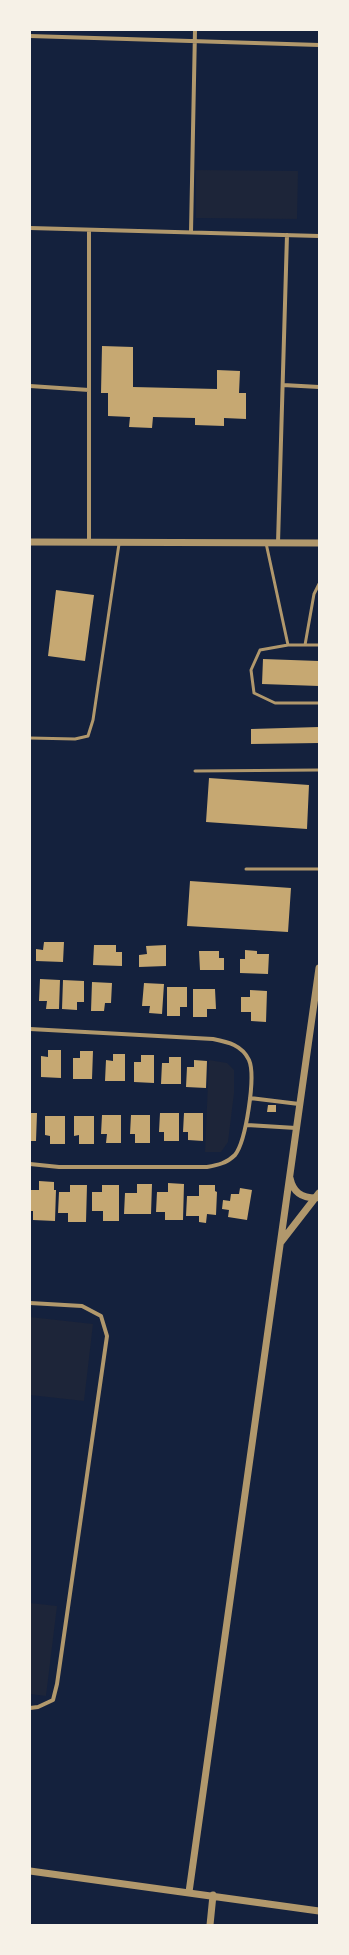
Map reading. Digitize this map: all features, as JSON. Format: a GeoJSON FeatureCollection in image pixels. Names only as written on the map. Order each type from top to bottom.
{"type":"FeatureCollection","features":[{"type":"Feature","properties":{"kind":"street"},"geometry":{"type":"LineString","coordinates":[[191,232],[195,30]]}},
{"type":"Feature","properties":{"kind":"street"},"geometry":{"type":"LineString","coordinates":[[30,36],[319,44]]}},
{"type":"Feature","properties":{"kind":"street"},"geometry":{"type":"LineString","coordinates":[[30,228],[319,236]]}},
{"type":"Feature","properties":{"kind":"street"},"geometry":{"type":"LineString","coordinates":[[89,230],[89,542]]}},
{"type":"Feature","properties":{"kind":"street"},"geometry":{"type":"LineString","coordinates":[[278,543],[287,235]]}},
{"type":"Feature","properties":{"kind":"street"},"geometry":{"type":"LineString","coordinates":[[283,385],[319,387]]}},
{"type":"Feature","properties":{"kind":"street"},"geometry":{"type":"LineString","coordinates":[[30,386],[89,390]]}},
{"type":"Feature","properties":{"kind":"street"},"geometry":{"type":"LineString","coordinates":[[30,542],[319,544]]}},
{"type":"Feature","properties":{"kind":"street"},"geometry":{"type":"LineString","coordinates":[[189,1892],[319,968]]}},
{"type":"Feature","properties":{"kind":"street"},"geometry":{"type":"LineString","coordinates":[[312,1016],[319,1006]]}},
{"type":"Feature","properties":{"kind":"street"},"geometry":{"type":"LineString","coordinates":[[30,1029],[213,1039],[229,1042],[241,1049],[249,1060],[251,1075],[247,1125],[235,1154],[224,1163],[207,1167],[59,1166],[30,1164]]}},
{"type":"Feature","properties":{"kind":"street"},"geometry":{"type":"LineString","coordinates":[[250,1098],[299,1104]]}},
{"type":"Feature","properties":{"kind":"street"},"geometry":{"type":"LineString","coordinates":[[247,1125],[296,1128]]}},
{"type":"Feature","properties":{"kind":"street"},"geometry":{"type":"LineString","coordinates":[[290,1174],[295,1190],[301,1195],[317,1195]]}},
{"type":"Feature","properties":{"kind":"street"},"geometry":{"type":"LineString","coordinates":[[280,1242],[317,1195]]}},
{"type":"Feature","properties":{"kind":"street"},"geometry":{"type":"LineString","coordinates":[[30,1303],[82,1306],[101,1316],[107,1336],[57,1684],[53,1700],[38,1707],[30,1708]]}},
{"type":"Feature","properties":{"kind":"street"},"geometry":{"type":"LineString","coordinates":[[30,1871],[319,1911]]}},
{"type":"Feature","properties":{"kind":"street"},"geometry":{"type":"LineString","coordinates":[[210,1925],[213,1896]]}},
{"type":"Feature","properties":{"kind":"lane"},"geometry":{"type":"LineString","coordinates":[[30,738],[75,740],[88,736],[93,720],[120,542]]}},
{"type":"Feature","properties":{"kind":"lane"},"geometry":{"type":"LineString","coordinates":[[266,543],[288,645]]}},
{"type":"Feature","properties":{"kind":"lane"},"geometry":{"type":"LineString","coordinates":[[304,645],[314,594],[319,584]]}},
{"type":"Feature","properties":{"kind":"lane"},"geometry":{"type":"LineString","coordinates":[[319,645],[288,645],[260,650],[251,670],[254,693],[275,703],[319,703]]}},
{"type":"Feature","properties":{"kind":"lane"},"geometry":{"type":"LineString","coordinates":[[195,771],[319,770]]}},
{"type":"Feature","properties":{"kind":"lane"},"geometry":{"type":"LineString","coordinates":[[246,869],[319,870]]}},
{"type":"Feature","properties":{"kind":"shaded area"},"geometry":{"type":"Polygon","coordinates":[[[196,170],[298,171],[297,219],[196,218],[196,170]]]}},
{"type":"Feature","properties":{"kind":"shaded area"},"geometry":{"type":"Polygon","coordinates":[[[209,1060],[227,1063],[234,1070],[234,1093],[228,1142],[221,1152],[205,1152],[209,1060]]]}},
{"type":"Feature","properties":{"kind":"shaded area"},"geometry":{"type":"Polygon","coordinates":[[[30,1317],[93,1324],[84,1401],[30,1395],[30,1317]]]}},
{"type":"Feature","properties":{"kind":"shaded area"},"geometry":{"type":"Polygon","coordinates":[[[30,1603],[57,1606],[46,1696],[30,1694],[30,1603]]]}},
{"type":"Feature","properties":{"kind":"building"},"geometry":{"type":"Polygon","coordinates":[[[102,346],[133,347],[133,387],[217,389],[217,370],[240,371],[239,393],[246,393],[246,419],[224,418],[224,426],[195,425],[195,418],[153,417],[152,428],[129,427],[130,417],[108,416],[108,393],[101,393],[102,346]]]}},
{"type":"Feature","properties":{"kind":"building"},"geometry":{"type":"Polygon","coordinates":[[[56,590],[94,595],[85,661],[48,656],[56,590]]]}},
{"type":"Feature","properties":{"kind":"building"},"geometry":{"type":"Polygon","coordinates":[[[263,659],[319,661],[319,686],[262,684],[263,659]]]}},
{"type":"Feature","properties":{"kind":"building"},"geometry":{"type":"Polygon","coordinates":[[[319,727],[319,743],[251,744],[251,729],[319,727]]]}},
{"type":"Feature","properties":{"kind":"building"},"geometry":{"type":"Polygon","coordinates":[[[209,778],[309,785],[307,829],[206,822],[209,778]]]}},
{"type":"Feature","properties":{"kind":"building"},"geometry":{"type":"Polygon","coordinates":[[[190,881],[291,888],[288,932],[187,926],[190,881]]]}},
{"type":"Feature","properties":{"kind":"building"},"geometry":{"type":"Polygon","coordinates":[[[44,942],[64,942],[63,962],[36,961],[36,949],[43,950],[44,942]]]}},
{"type":"Feature","properties":{"kind":"building"},"geometry":{"type":"Polygon","coordinates":[[[94,945],[116,945],[116,952],[122,952],[122,966],[93,965],[94,945]]]}},
{"type":"Feature","properties":{"kind":"building"},"geometry":{"type":"Polygon","coordinates":[[[166,945],[166,966],[139,967],[139,955],[147,954],[146,946],[166,945]]]}},
{"type":"Feature","properties":{"kind":"building"},"geometry":{"type":"Polygon","coordinates":[[[245,950],[257,951],[257,954],[269,954],[268,974],[240,973],[240,959],[245,959],[245,950]]]}},
{"type":"Feature","properties":{"kind":"building"},"geometry":{"type":"Polygon","coordinates":[[[199,951],[219,951],[219,958],[224,958],[224,970],[200,970],[199,951]]]}},
{"type":"Feature","properties":{"kind":"building"},"geometry":{"type":"Polygon","coordinates":[[[40,979],[60,980],[59,1009],[46,1009],[47,1001],[39,1001],[40,979]]]}},
{"type":"Feature","properties":{"kind":"building"},"geometry":{"type":"Polygon","coordinates":[[[63,980],[84,981],[84,1002],[77,1002],[77,1010],[62,1009],[63,980]]]}},
{"type":"Feature","properties":{"kind":"building"},"geometry":{"type":"Polygon","coordinates":[[[92,982],[112,983],[111,1003],[105,1003],[104,1011],[91,1011],[92,982]]]}},
{"type":"Feature","properties":{"kind":"building"},"geometry":{"type":"Polygon","coordinates":[[[144,983],[164,984],[162,1014],[149,1013],[150,1006],[142,1006],[144,983]]]}},
{"type":"Feature","properties":{"kind":"building"},"geometry":{"type":"Polygon","coordinates":[[[167,987],[187,987],[187,1007],[180,1007],[180,1016],[167,1016],[167,987]]]}},
{"type":"Feature","properties":{"kind":"building"},"geometry":{"type":"Polygon","coordinates":[[[193,989],[215,989],[216,1009],[207,1009],[207,1017],[193,1017],[193,989]]]}},
{"type":"Feature","properties":{"kind":"building"},"geometry":{"type":"Polygon","coordinates":[[[250,990],[267,991],[266,1022],[251,1021],[251,1012],[241,1012],[241,997],[250,997],[250,990]]]}},
{"type":"Feature","properties":{"kind":"building"},"geometry":{"type":"Polygon","coordinates":[[[48,1050],[61,1050],[61,1078],[41,1077],[41,1056],[48,1057],[48,1050]]]}},
{"type":"Feature","properties":{"kind":"building"},"geometry":{"type":"Polygon","coordinates":[[[80,1051],[93,1051],[92,1079],[73,1079],[73,1058],[80,1058],[80,1051]]]}},
{"type":"Feature","properties":{"kind":"building"},"geometry":{"type":"Polygon","coordinates":[[[113,1054],[125,1054],[125,1081],[105,1081],[106,1060],[113,1061],[113,1054]]]}},
{"type":"Feature","properties":{"kind":"building"},"geometry":{"type":"Polygon","coordinates":[[[141,1055],[154,1055],[154,1083],[134,1082],[134,1062],[141,1062],[141,1055]]]}},
{"type":"Feature","properties":{"kind":"building"},"geometry":{"type":"Polygon","coordinates":[[[169,1057],[181,1057],[181,1084],[161,1084],[162,1063],[169,1063],[169,1057]]]}},
{"type":"Feature","properties":{"kind":"building"},"geometry":{"type":"Polygon","coordinates":[[[194,1060],[207,1061],[206,1088],[186,1087],[187,1067],[194,1067],[194,1060]]]}},
{"type":"Feature","properties":{"kind":"building"},"geometry":{"type":"Polygon","coordinates":[[[268,1105],[276,1105],[276,1112],[267,1112],[268,1105]]]}},
{"type":"Feature","properties":{"kind":"building"},"geometry":{"type":"Polygon","coordinates":[[[30,1113],[37,1113],[36,1141],[30,1141],[30,1113]]]}},
{"type":"Feature","properties":{"kind":"building"},"geometry":{"type":"Polygon","coordinates":[[[160,1113],[179,1113],[179,1141],[164,1141],[164,1132],[159,1132],[160,1113]]]}},
{"type":"Feature","properties":{"kind":"building"},"geometry":{"type":"Polygon","coordinates":[[[184,1113],[203,1113],[203,1141],[188,1140],[188,1132],[183,1132],[184,1113]]]}},
{"type":"Feature","properties":{"kind":"building"},"geometry":{"type":"Polygon","coordinates":[[[102,1115],[121,1115],[121,1143],[106,1143],[107,1134],[101,1134],[102,1115]]]}},
{"type":"Feature","properties":{"kind":"building"},"geometry":{"type":"Polygon","coordinates":[[[131,1115],[150,1115],[150,1143],[135,1143],[135,1134],[130,1134],[131,1115]]]}},
{"type":"Feature","properties":{"kind":"building"},"geometry":{"type":"Polygon","coordinates":[[[45,1116],[65,1116],[65,1144],[50,1144],[50,1136],[45,1135],[45,1116]]]}},
{"type":"Feature","properties":{"kind":"building"},"geometry":{"type":"Polygon","coordinates":[[[74,1116],[94,1116],[94,1144],[79,1144],[79,1135],[74,1136],[74,1116]]]}},
{"type":"Feature","properties":{"kind":"building"},"geometry":{"type":"Polygon","coordinates":[[[39,1181],[54,1182],[54,1190],[56,1190],[55,1221],[33,1220],[33,1211],[30,1211],[30,1190],[39,1190],[39,1181]]]}},
{"type":"Feature","properties":{"kind":"building"},"geometry":{"type":"Polygon","coordinates":[[[168,1183],[184,1184],[183,1220],[165,1220],[165,1212],[156,1212],[157,1192],[168,1192],[168,1183]]]}},
{"type":"Feature","properties":{"kind":"building"},"geometry":{"type":"Polygon","coordinates":[[[137,1184],[152,1184],[151,1214],[124,1214],[125,1193],[137,1193],[137,1184]]]}},
{"type":"Feature","properties":{"kind":"building"},"geometry":{"type":"Polygon","coordinates":[[[70,1185],[87,1185],[86,1222],[68,1222],[68,1213],[58,1213],[59,1192],[70,1192],[70,1185]]]}},
{"type":"Feature","properties":{"kind":"building"},"geometry":{"type":"Polygon","coordinates":[[[102,1185],[119,1185],[119,1221],[103,1221],[103,1211],[92,1211],[92,1192],[102,1192],[102,1185]]]}},
{"type":"Feature","properties":{"kind":"building"},"geometry":{"type":"Polygon","coordinates":[[[199,1185],[215,1185],[215,1191],[217,1192],[216,1215],[207,1214],[206,1223],[199,1222],[199,1216],[186,1216],[187,1196],[199,1196],[199,1185]]]}},
{"type":"Feature","properties":{"kind":"building"},"geometry":{"type":"Polygon","coordinates":[[[240,1188],[252,1190],[247,1220],[228,1217],[229,1210],[222,1209],[223,1200],[230,1201],[231,1194],[239,1194],[240,1188]]]}}]}
